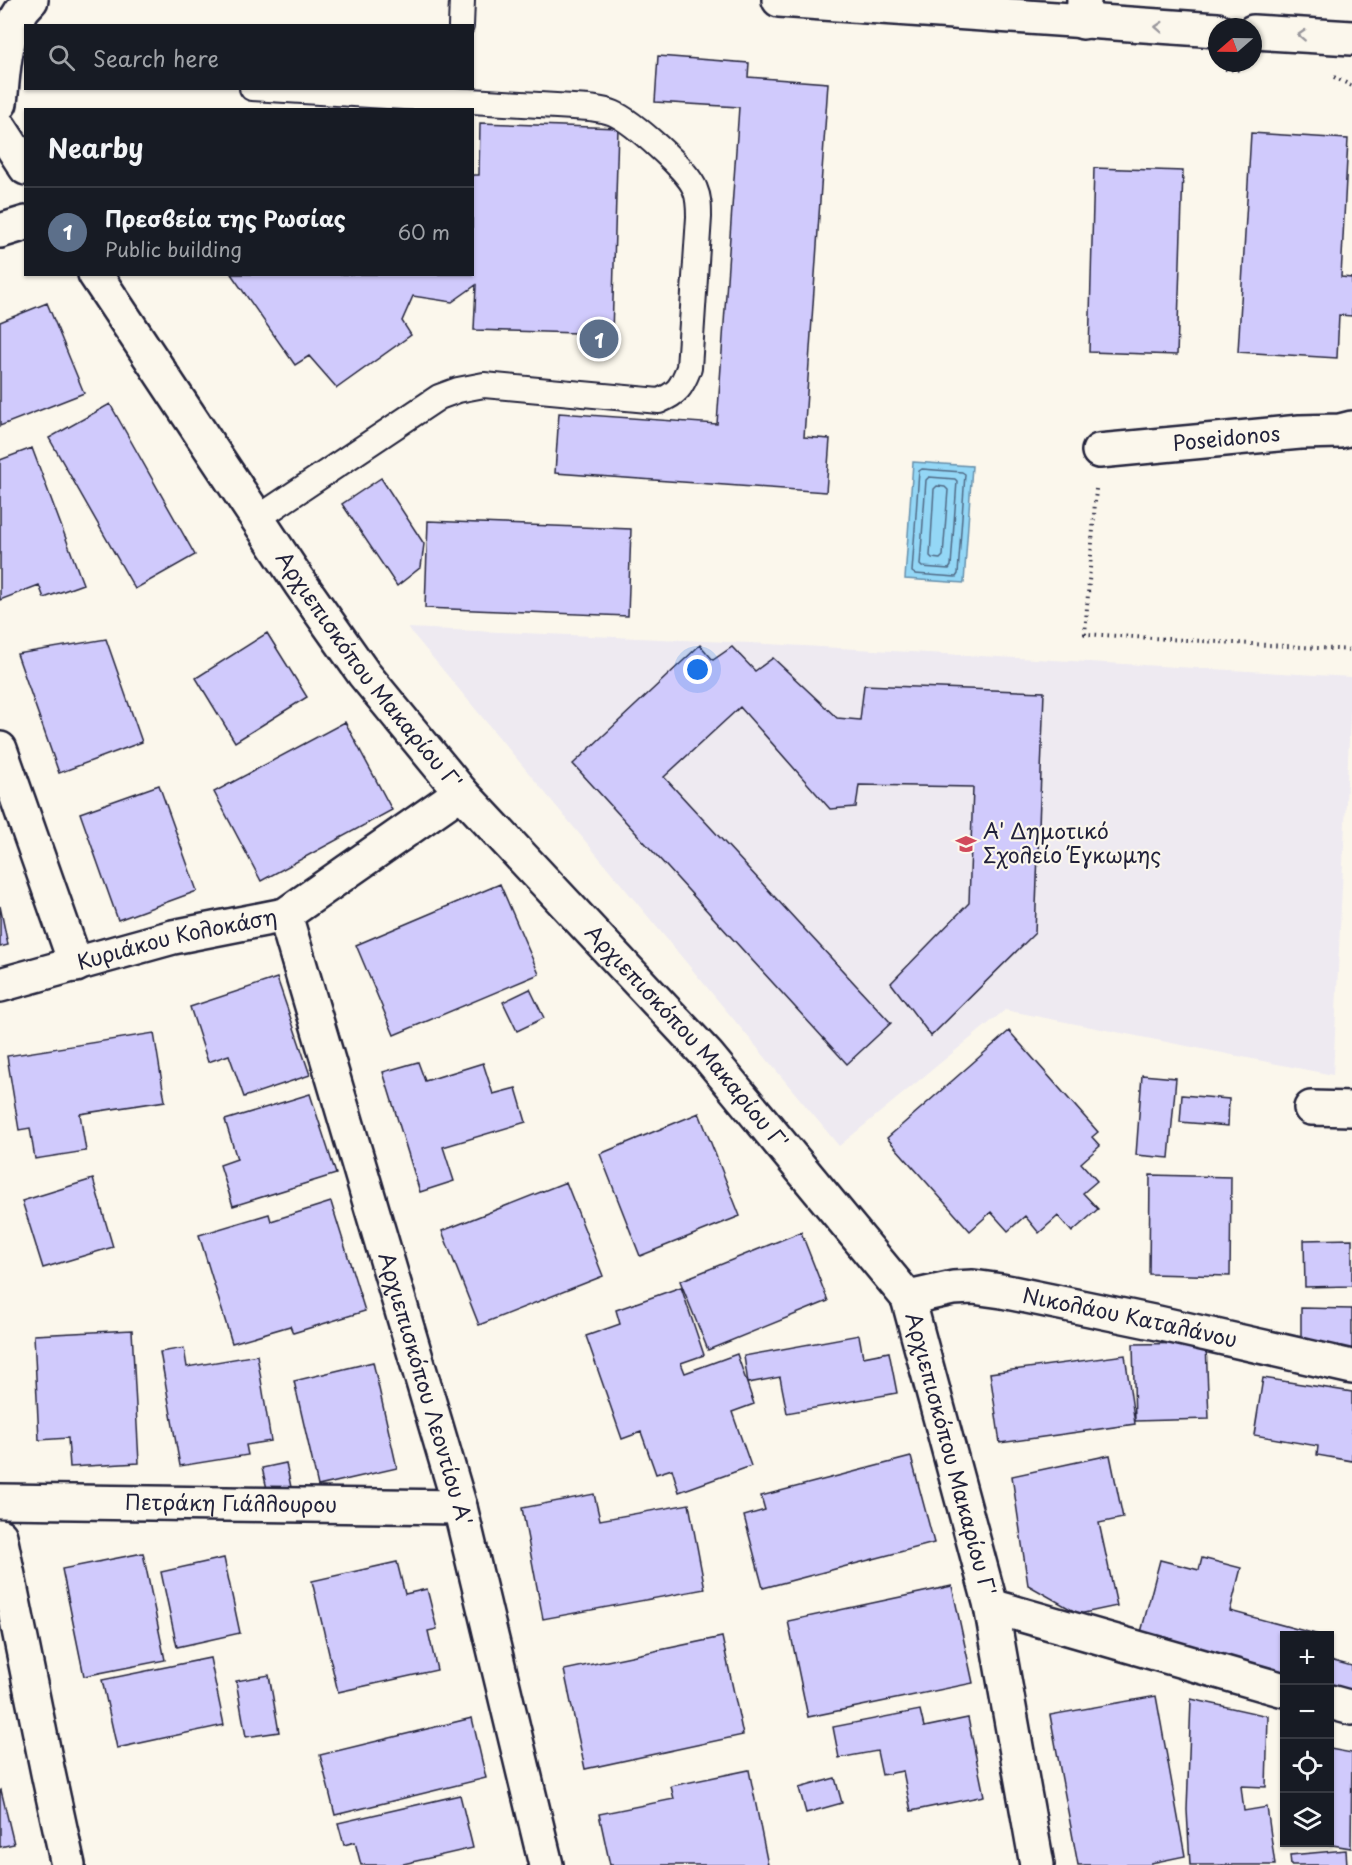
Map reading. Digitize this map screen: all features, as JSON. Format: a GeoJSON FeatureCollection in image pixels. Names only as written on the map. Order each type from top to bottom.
{"type":"FeatureCollection","features":[{"type":"Feature","properties":{"kind":"street"},"geometry":{"type":"LineString","coordinates":[[0,103],[5,49],[14,24],[31,0]]}},
{"type":"Feature","properties":{"kind":"street"},"geometry":{"type":"LineString","coordinates":[[779,0],[1083,11],[1208,29]]}},
{"type":"Feature","properties":{"kind":"street"},"geometry":{"type":"LineString","coordinates":[[1262,33],[1352,38]]}},
{"type":"Feature","properties":{"kind":"street"},"geometry":{"type":"LineString","coordinates":[[0,128],[24,165]]}},
{"type":"Feature","properties":{"kind":"street"},"geometry":{"type":"LineString","coordinates":[[0,231],[24,224]]}},
{"type":"Feature","properties":{"kind":"street","name":"Αρχιεπισκόπου Μακαρίου Γ'"},"geometry":{"type":"LineString","coordinates":[[96,276],[364,675],[461,792],[708,1056],[908,1298],[991,1606],[1280,1688]]}},
{"type":"Feature","properties":{"kind":"street","name":"Poseidonos"},"geometry":{"type":"LineString","coordinates":[[1099,451],[1300,432],[1340,431],[1352,428]]}},
{"type":"Feature","properties":{"kind":"street"},"geometry":{"type":"LineString","coordinates":[[0,749],[76,964]]}},
{"type":"Feature","properties":{"kind":"street","name":"Κυριάκου Κολοκάση"},"geometry":{"type":"LineString","coordinates":[[0,985],[173,937],[285,915],[461,792]]}},
{"type":"Feature","properties":{"kind":"street","name":"Αρχιεπισκόπου Λεοντίου Α'"},"geometry":{"type":"LineString","coordinates":[[285,915],[460,1507],[546,1865]]}},
{"type":"Feature","properties":{"kind":"street"},"geometry":{"type":"LineString","coordinates":[[1311,1108],[1352,1109]]}},
{"type":"Feature","properties":{"kind":"street","name":"Νικολάου Καταλάνου"},"geometry":{"type":"LineString","coordinates":[[908,1298],[953,1288],[973,1287],[1002,1291],[1158,1323],[1352,1367]]}},
{"type":"Feature","properties":{"kind":"street","name":"Πετράκη Γιάλλουρου"},"geometry":{"type":"LineString","coordinates":[[0,1501],[460,1507]]}},
{"type":"Feature","properties":{"kind":"street"},"geometry":{"type":"LineString","coordinates":[[0,1536],[68,1865]]}},
{"type":"Feature","properties":{"kind":"street"},"geometry":{"type":"LineString","coordinates":[[991,1606],[1036,1865]]}},
{"type":"Feature","properties":{"kind":"street"},"geometry":{"type":"LineString","coordinates":[[1334,1703],[1352,1708]]}},
{"type":"Feature","properties":{"kind":"lane"},"geometry":{"type":"LineString","coordinates":[[461,24],[462,0]]}},
{"type":"Feature","properties":{"kind":"lane"},"geometry":{"type":"LineString","coordinates":[[258,518],[440,397],[458,390],[484,385],[659,401],[673,395],[683,383],[689,368],[699,199],[694,186],[684,172],[623,118],[610,111],[590,108],[458,94],[321,90]]}},
{"type":"Feature","properties":{"kind":"path"},"geometry":{"type":"LineString","coordinates":[[1099,451],[1085,634],[1352,651]]}},
{"type":"Feature","properties":{"kind":"shaded area","name":"Α' Δημοτικό Σχολείο Έγκωμης"},"geometry":{"type":"Polygon","coordinates":[[[408,628],[751,643],[1352,677],[1333,1075],[1005,1010],[839,1146],[408,628]]]}},
{"type":"Feature","properties":{"kind":"water"},"geometry":{"type":"Polygon","coordinates":[[[913,462],[972,466],[964,583],[905,579],[913,462]]]}},
{"type":"Feature","properties":{"kind":"building"},"geometry":{"type":"Polygon","coordinates":[[[658,56],[749,63],[748,77],[828,83],[804,437],[830,439],[826,492],[555,473],[559,413],[717,424],[739,107],[655,102],[658,56]]]}},
{"type":"Feature","properties":{"kind":"building"},"geometry":{"type":"Polygon","coordinates":[[[480,123],[618,128],[612,334],[474,330],[476,285],[452,302],[413,296],[402,321],[411,335],[337,388],[309,356],[295,365],[232,276],[474,276],[474,175],[479,175],[480,123]]]}},
{"type":"Feature","properties":{"kind":"building"},"geometry":{"type":"Polygon","coordinates":[[[1251,133],[1348,139],[1341,277],[1352,278],[1352,316],[1339,315],[1337,358],[1238,352],[1251,133]]]}},
{"type":"Feature","properties":{"kind":"building"},"geometry":{"type":"Polygon","coordinates":[[[1094,168],[1183,171],[1177,355],[1089,352],[1094,168]]]}},
{"type":"Feature","properties":{"kind":"building"},"geometry":{"type":"Polygon","coordinates":[[[47,303],[84,393],[0,426],[0,322],[47,303]]]}},
{"type":"Feature","properties":{"kind":"building"},"geometry":{"type":"Polygon","coordinates":[[[110,404],[195,555],[135,589],[49,438],[110,404]]]}},
{"type":"Feature","properties":{"kind":"building"},"geometry":{"type":"Polygon","coordinates":[[[32,448],[83,584],[44,598],[39,585],[0,600],[0,460],[32,448]]]}},
{"type":"Feature","properties":{"kind":"building"},"geometry":{"type":"Polygon","coordinates":[[[381,478],[424,544],[421,567],[397,586],[342,504],[381,478]]]}},
{"type":"Feature","properties":{"kind":"building"},"geometry":{"type":"Polygon","coordinates":[[[428,521],[631,529],[628,616],[425,608],[428,521]]]}},
{"type":"Feature","properties":{"kind":"building"},"geometry":{"type":"Polygon","coordinates":[[[267,633],[307,697],[235,742],[196,678],[267,633]]]}},
{"type":"Feature","properties":{"kind":"building"},"geometry":{"type":"Polygon","coordinates":[[[106,639],[142,742],[59,773],[17,654],[106,639]]]}},
{"type":"Feature","properties":{"kind":"building"},"geometry":{"type":"Polygon","coordinates":[[[700,645],[713,660],[732,647],[755,671],[773,658],[837,718],[860,720],[864,685],[1044,692],[1035,933],[931,1036],[891,983],[969,903],[973,787],[859,785],[856,807],[830,809],[740,707],[664,777],[891,1023],[847,1064],[573,764],[700,645]]]}},
{"type":"Feature","properties":{"kind":"building"},"geometry":{"type":"Polygon","coordinates":[[[345,722],[392,810],[261,881],[214,792],[345,722]]]}},
{"type":"Feature","properties":{"kind":"building"},"geometry":{"type":"Polygon","coordinates":[[[159,785],[197,891],[118,920],[80,813],[159,785]]]}},
{"type":"Feature","properties":{"kind":"building"},"geometry":{"type":"Polygon","coordinates":[[[500,884],[539,974],[394,1035],[356,945],[500,884]]]}},
{"type":"Feature","properties":{"kind":"building"},"geometry":{"type":"Polygon","coordinates":[[[0,906],[8,945],[0,947],[0,906]]]}},
{"type":"Feature","properties":{"kind":"building"},"geometry":{"type":"Polygon","coordinates":[[[277,978],[310,1075],[244,1097],[229,1055],[208,1062],[190,1007],[277,978]]]}},
{"type":"Feature","properties":{"kind":"building"},"geometry":{"type":"Polygon","coordinates":[[[530,989],[544,1018],[517,1031],[503,1002],[530,989]]]}},
{"type":"Feature","properties":{"kind":"building"},"geometry":{"type":"Polygon","coordinates":[[[1009,1031],[1098,1132],[1092,1137],[1100,1146],[1081,1163],[1097,1181],[1083,1193],[1098,1209],[1072,1232],[1058,1216],[1039,1233],[1025,1216],[1008,1231],[991,1212],[970,1231],[887,1138],[1009,1031]]]}},
{"type":"Feature","properties":{"kind":"building"},"geometry":{"type":"Polygon","coordinates":[[[154,1033],[165,1101],[80,1114],[86,1151],[35,1159],[30,1128],[19,1130],[7,1056],[154,1033]]]}},
{"type":"Feature","properties":{"kind":"building"},"geometry":{"type":"Polygon","coordinates":[[[418,1062],[425,1081],[483,1063],[493,1094],[516,1088],[526,1122],[443,1147],[454,1181],[420,1192],[383,1072],[418,1062]]]}},
{"type":"Feature","properties":{"kind":"building"},"geometry":{"type":"Polygon","coordinates":[[[1142,1075],[1176,1078],[1169,1158],[1136,1155],[1142,1075]]]}},
{"type":"Feature","properties":{"kind":"building"},"geometry":{"type":"Polygon","coordinates":[[[310,1094],[336,1174],[233,1206],[220,1165],[237,1159],[225,1120],[310,1094]]]}},
{"type":"Feature","properties":{"kind":"building"},"geometry":{"type":"Polygon","coordinates":[[[1182,1095],[1229,1099],[1228,1126],[1180,1122],[1182,1095]]]}},
{"type":"Feature","properties":{"kind":"building"},"geometry":{"type":"Polygon","coordinates":[[[699,1113],[740,1216],[640,1256],[600,1154],[699,1113]]]}},
{"type":"Feature","properties":{"kind":"building"},"geometry":{"type":"Polygon","coordinates":[[[1150,1175],[1231,1177],[1230,1276],[1149,1274],[1150,1175]]]}},
{"type":"Feature","properties":{"kind":"building"},"geometry":{"type":"Polygon","coordinates":[[[93,1179],[113,1247],[43,1268],[22,1201],[93,1179]]]}},
{"type":"Feature","properties":{"kind":"building"},"geometry":{"type":"Polygon","coordinates":[[[566,1182],[603,1276],[479,1325],[442,1231],[566,1182]]]}},
{"type":"Feature","properties":{"kind":"building"},"geometry":{"type":"Polygon","coordinates":[[[331,1202],[365,1311],[293,1333],[290,1326],[232,1343],[199,1235],[269,1214],[271,1221],[331,1202]]]}},
{"type":"Feature","properties":{"kind":"building"},"geometry":{"type":"Polygon","coordinates":[[[801,1232],[828,1301],[708,1350],[680,1281],[801,1232]]]}},
{"type":"Feature","properties":{"kind":"building"},"geometry":{"type":"Polygon","coordinates":[[[1352,1239],[1352,1286],[1305,1287],[1304,1240],[1352,1239]]]}},
{"type":"Feature","properties":{"kind":"building"},"geometry":{"type":"Polygon","coordinates":[[[681,1287],[704,1355],[681,1363],[685,1373],[737,1354],[754,1404],[732,1412],[751,1466],[679,1492],[672,1469],[656,1474],[641,1432],[622,1439],[586,1336],[620,1324],[616,1310],[681,1287]]]}},
{"type":"Feature","properties":{"kind":"building"},"geometry":{"type":"Polygon","coordinates":[[[1301,1308],[1352,1309],[1352,1357],[1301,1347],[1301,1308]]]}},
{"type":"Feature","properties":{"kind":"building"},"geometry":{"type":"Polygon","coordinates":[[[132,1330],[139,1463],[70,1467],[68,1438],[39,1440],[34,1335],[132,1330]]]}},
{"type":"Feature","properties":{"kind":"building"},"geometry":{"type":"Polygon","coordinates":[[[859,1335],[863,1357],[889,1352],[897,1393],[787,1413],[780,1377],[748,1383],[744,1356],[859,1335]]]}},
{"type":"Feature","properties":{"kind":"building"},"geometry":{"type":"Polygon","coordinates":[[[1206,1343],[1209,1419],[1135,1421],[1133,1344],[1206,1343]]]}},
{"type":"Feature","properties":{"kind":"building"},"geometry":{"type":"Polygon","coordinates":[[[184,1348],[187,1367],[257,1355],[271,1441],[246,1445],[248,1455],[180,1466],[160,1352],[184,1348]]]}},
{"type":"Feature","properties":{"kind":"building"},"geometry":{"type":"Polygon","coordinates":[[[1125,1355],[1135,1424],[1000,1443],[990,1373],[1125,1355]]]}},
{"type":"Feature","properties":{"kind":"building"},"geometry":{"type":"Polygon","coordinates":[[[373,1362],[397,1468],[318,1486],[294,1381],[373,1362]]]}},
{"type":"Feature","properties":{"kind":"building"},"geometry":{"type":"Polygon","coordinates":[[[1263,1378],[1352,1392],[1352,1461],[1317,1455],[1318,1446],[1254,1435],[1263,1378]]]}},
{"type":"Feature","properties":{"kind":"building"},"geometry":{"type":"Polygon","coordinates":[[[1110,1455],[1123,1518],[1099,1523],[1117,1606],[1079,1614],[1028,1585],[1012,1476],[1110,1455]]]}},
{"type":"Feature","properties":{"kind":"building"},"geometry":{"type":"Polygon","coordinates":[[[911,1457],[934,1543],[763,1588],[744,1516],[765,1510],[761,1496],[911,1457]]]}},
{"type":"Feature","properties":{"kind":"building"},"geometry":{"type":"Polygon","coordinates":[[[286,1463],[292,1492],[269,1497],[262,1468],[286,1463]]]}},
{"type":"Feature","properties":{"kind":"building"},"geometry":{"type":"Polygon","coordinates":[[[594,1494],[600,1520],[689,1504],[705,1589],[543,1619],[522,1508],[594,1494]]]}},
{"type":"Feature","properties":{"kind":"building"},"geometry":{"type":"Polygon","coordinates":[[[143,1553],[165,1660],[84,1676],[62,1569],[143,1553]]]}},
{"type":"Feature","properties":{"kind":"building"},"geometry":{"type":"Polygon","coordinates":[[[224,1558],[240,1633],[177,1647],[161,1572],[224,1558]]]}},
{"type":"Feature","properties":{"kind":"building"},"geometry":{"type":"Polygon","coordinates":[[[1202,1558],[1241,1568],[1230,1611],[1304,1631],[1280,1631],[1280,1678],[1139,1640],[1160,1560],[1199,1570],[1202,1558]]]}},
{"type":"Feature","properties":{"kind":"building"},"geometry":{"type":"Polygon","coordinates":[[[397,1562],[405,1594],[427,1589],[437,1629],[428,1631],[437,1670],[338,1692],[312,1581],[397,1562]]]}},
{"type":"Feature","properties":{"kind":"building"},"geometry":{"type":"Polygon","coordinates":[[[952,1586],[973,1683],[808,1717],[788,1621],[952,1586]]]}},
{"type":"Feature","properties":{"kind":"building"},"geometry":{"type":"Polygon","coordinates":[[[722,1637],[743,1735],[585,1769],[564,1670],[722,1637]]]}},
{"type":"Feature","properties":{"kind":"building"},"geometry":{"type":"Polygon","coordinates":[[[210,1658],[224,1725],[117,1748],[102,1680],[210,1658]]]}},
{"type":"Feature","properties":{"kind":"building"},"geometry":{"type":"Polygon","coordinates":[[[1334,1661],[1352,1666],[1352,1697],[1334,1692],[1334,1661]]]}},
{"type":"Feature","properties":{"kind":"building"},"geometry":{"type":"Polygon","coordinates":[[[269,1675],[279,1732],[246,1737],[236,1681],[269,1675]]]}},
{"type":"Feature","properties":{"kind":"building"},"geometry":{"type":"Polygon","coordinates":[[[1156,1696],[1185,1856],[1151,1863],[1152,1865],[1078,1865],[1050,1715],[1156,1696]]]}},
{"type":"Feature","properties":{"kind":"building"},"geometry":{"type":"Polygon","coordinates":[[[1191,1699],[1268,1716],[1266,1787],[1241,1786],[1244,1811],[1267,1807],[1275,1865],[1190,1865],[1187,1810],[1191,1699]]]}},
{"type":"Feature","properties":{"kind":"building"},"geometry":{"type":"Polygon","coordinates":[[[920,1710],[924,1727],[968,1718],[984,1796],[911,1811],[903,1771],[882,1775],[877,1751],[839,1758],[833,1727],[920,1710]]]}},
{"type":"Feature","properties":{"kind":"building"},"geometry":{"type":"Polygon","coordinates":[[[472,1718],[486,1778],[335,1815],[320,1755],[472,1718]]]}},
{"type":"Feature","properties":{"kind":"building"},"geometry":{"type":"Polygon","coordinates":[[[1334,1750],[1352,1753],[1351,1848],[1334,1845],[1334,1750]]]}},
{"type":"Feature","properties":{"kind":"building"},"geometry":{"type":"Polygon","coordinates":[[[749,1770],[768,1865],[610,1865],[599,1814],[674,1799],[671,1786],[749,1770]]]}},
{"type":"Feature","properties":{"kind":"building"},"geometry":{"type":"Polygon","coordinates":[[[835,1778],[842,1803],[806,1813],[799,1788],[835,1778]]]}},
{"type":"Feature","properties":{"kind":"building"},"geometry":{"type":"Polygon","coordinates":[[[0,1791],[14,1844],[0,1847],[0,1791]]]}},
{"type":"Feature","properties":{"kind":"building"},"geometry":{"type":"Polygon","coordinates":[[[460,1795],[473,1848],[399,1865],[361,1865],[355,1842],[344,1845],[338,1823],[460,1795]]]}},
{"type":"Feature","properties":{"kind":"building"},"geometry":{"type":"Polygon","coordinates":[[[1346,1850],[1347,1865],[1291,1865],[1290,1855],[1346,1850]]]}},
{"type":"Feature","properties":{"kind":"place","name":"Πρεσβεία της Ρωσίας"},"geometry":{"type":"Point","coordinates":[599,339]}},
{"type":"Feature","properties":{"kind":"place","name":"Α' Δημοτικό Σχολείο Έγκωμης"},"geometry":{"type":"Point","coordinates":[966,844]}}]}
